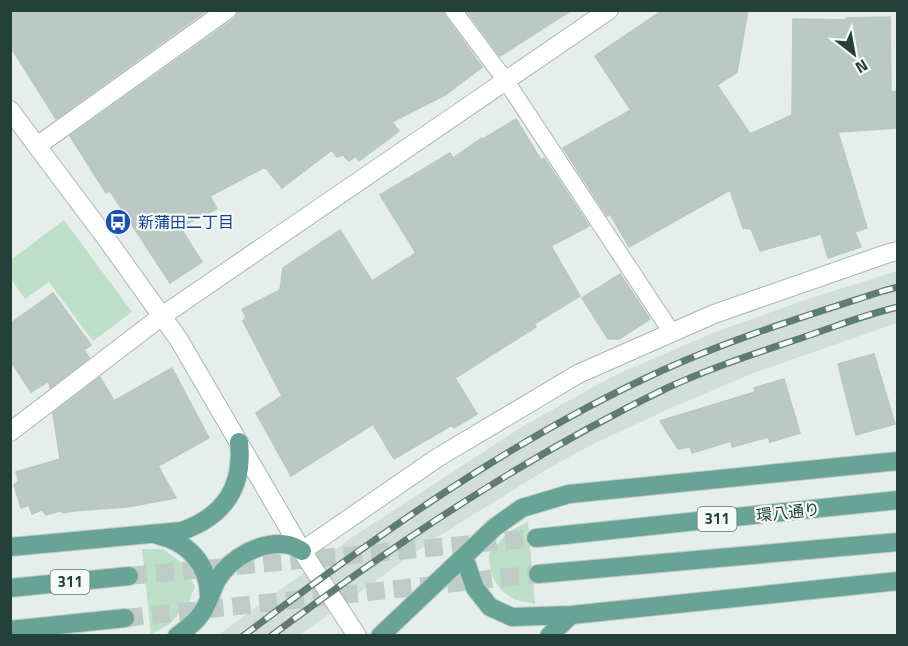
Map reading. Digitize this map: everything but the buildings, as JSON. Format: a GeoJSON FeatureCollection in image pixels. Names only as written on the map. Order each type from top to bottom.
{"type":"FeatureCollection","features":[{"type":"Feature","properties":{"kind":"main road"},"geometry":{"type":"LineString","coordinates":[[10,547],[182,531],[196,526],[219,509],[235,485],[240,457],[239,442]]}},
{"type":"Feature","properties":{"kind":"main road"},"geometry":{"type":"LineString","coordinates":[[380,636],[495,527],[522,508],[569,494],[897,460]]}},
{"type":"Feature","properties":{"kind":"main road","name":"環八通り"},"geometry":{"type":"LineString","coordinates":[[536,538],[897,500]]}},
{"type":"Feature","properties":{"kind":"main road"},"geometry":{"type":"LineString","coordinates":[[150,534],[168,538],[184,546],[195,557],[205,571],[209,585],[209,599]]}},
{"type":"Feature","properties":{"kind":"main road"},"geometry":{"type":"LineString","coordinates":[[538,574],[897,542]]}},
{"type":"Feature","properties":{"kind":"main road"},"geometry":{"type":"LineString","coordinates":[[177,636],[194,623],[203,612],[217,581],[228,566],[252,550],[265,546],[278,544],[302,551]]}},
{"type":"Feature","properties":{"kind":"main road"},"geometry":{"type":"LineString","coordinates":[[464,557],[475,588],[490,607],[512,617],[571,615],[897,581]]}},
{"type":"Feature","properties":{"kind":"main road","name":"311"},"geometry":{"type":"LineString","coordinates":[[10,588],[129,576]]}},
{"type":"Feature","properties":{"kind":"main road"},"geometry":{"type":"LineString","coordinates":[[549,636],[571,615]]}},
{"type":"Feature","properties":{"kind":"main road"},"geometry":{"type":"LineString","coordinates":[[10,630],[125,618]]}},
{"type":"Feature","properties":{"kind":"street"},"geometry":{"type":"LineString","coordinates":[[37,146],[227,10]]}},
{"type":"Feature","properties":{"kind":"street"},"geometry":{"type":"LineString","coordinates":[[10,432],[162,316],[609,10]]}},
{"type":"Feature","properties":{"kind":"street"},"geometry":{"type":"LineString","coordinates":[[10,110],[179,340],[302,551],[357,636]]}},
{"type":"Feature","properties":{"kind":"street"},"geometry":{"type":"LineString","coordinates":[[302,551],[437,458],[578,374],[714,314],[897,251]]}},
{"type":"Feature","properties":{"kind":"lane"},"geometry":{"type":"LineString","coordinates":[[453,10],[506,81],[672,333]]}},
{"type":"Feature","properties":{"kind":"shaded area"},"geometry":{"type":"Polygon","coordinates":[[[897,271],[897,323],[756,372],[593,444],[549,468],[431,541],[300,635],[217,636],[354,536],[525,425],[613,376],[715,332],[897,271]]]}},
{"type":"Feature","properties":{"kind":"green space"},"geometry":{"type":"Polygon","coordinates":[[[64,220],[132,312],[93,341],[49,282],[25,299],[11,279],[11,260],[64,220]]]}},
{"type":"Feature","properties":{"kind":"green space"},"geometry":{"type":"Polygon","coordinates":[[[528,522],[535,604],[515,599],[501,590],[494,579],[489,561],[489,554],[508,532],[528,522]]]}},
{"type":"Feature","properties":{"kind":"green space"},"geometry":{"type":"Polygon","coordinates":[[[142,549],[163,549],[183,564],[195,587],[188,603],[170,624],[151,634],[142,549]]]}},
{"type":"Feature","properties":{"kind":"tunnel"},"geometry":{"type":"LineString","coordinates":[[129,576],[536,538]]}},
{"type":"Feature","properties":{"kind":"tunnel"},"geometry":{"type":"LineString","coordinates":[[125,618],[538,574]]}},
{"type":"Feature","properties":{"kind":"railway"},"geometry":{"type":"LineString","coordinates":[[243,636],[445,492],[497,459],[605,398],[716,348],[799,318],[898,287]]}},
{"type":"Feature","properties":{"kind":"railway"},"geometry":{"type":"LineString","coordinates":[[271,636],[366,568],[463,503],[563,442],[615,414],[684,380],[852,320],[898,307]]}},
{"type":"Feature","properties":{"kind":"place","name":"新蒲田二丁目"},"geometry":{"type":"Point","coordinates":[118,222]}}]}
